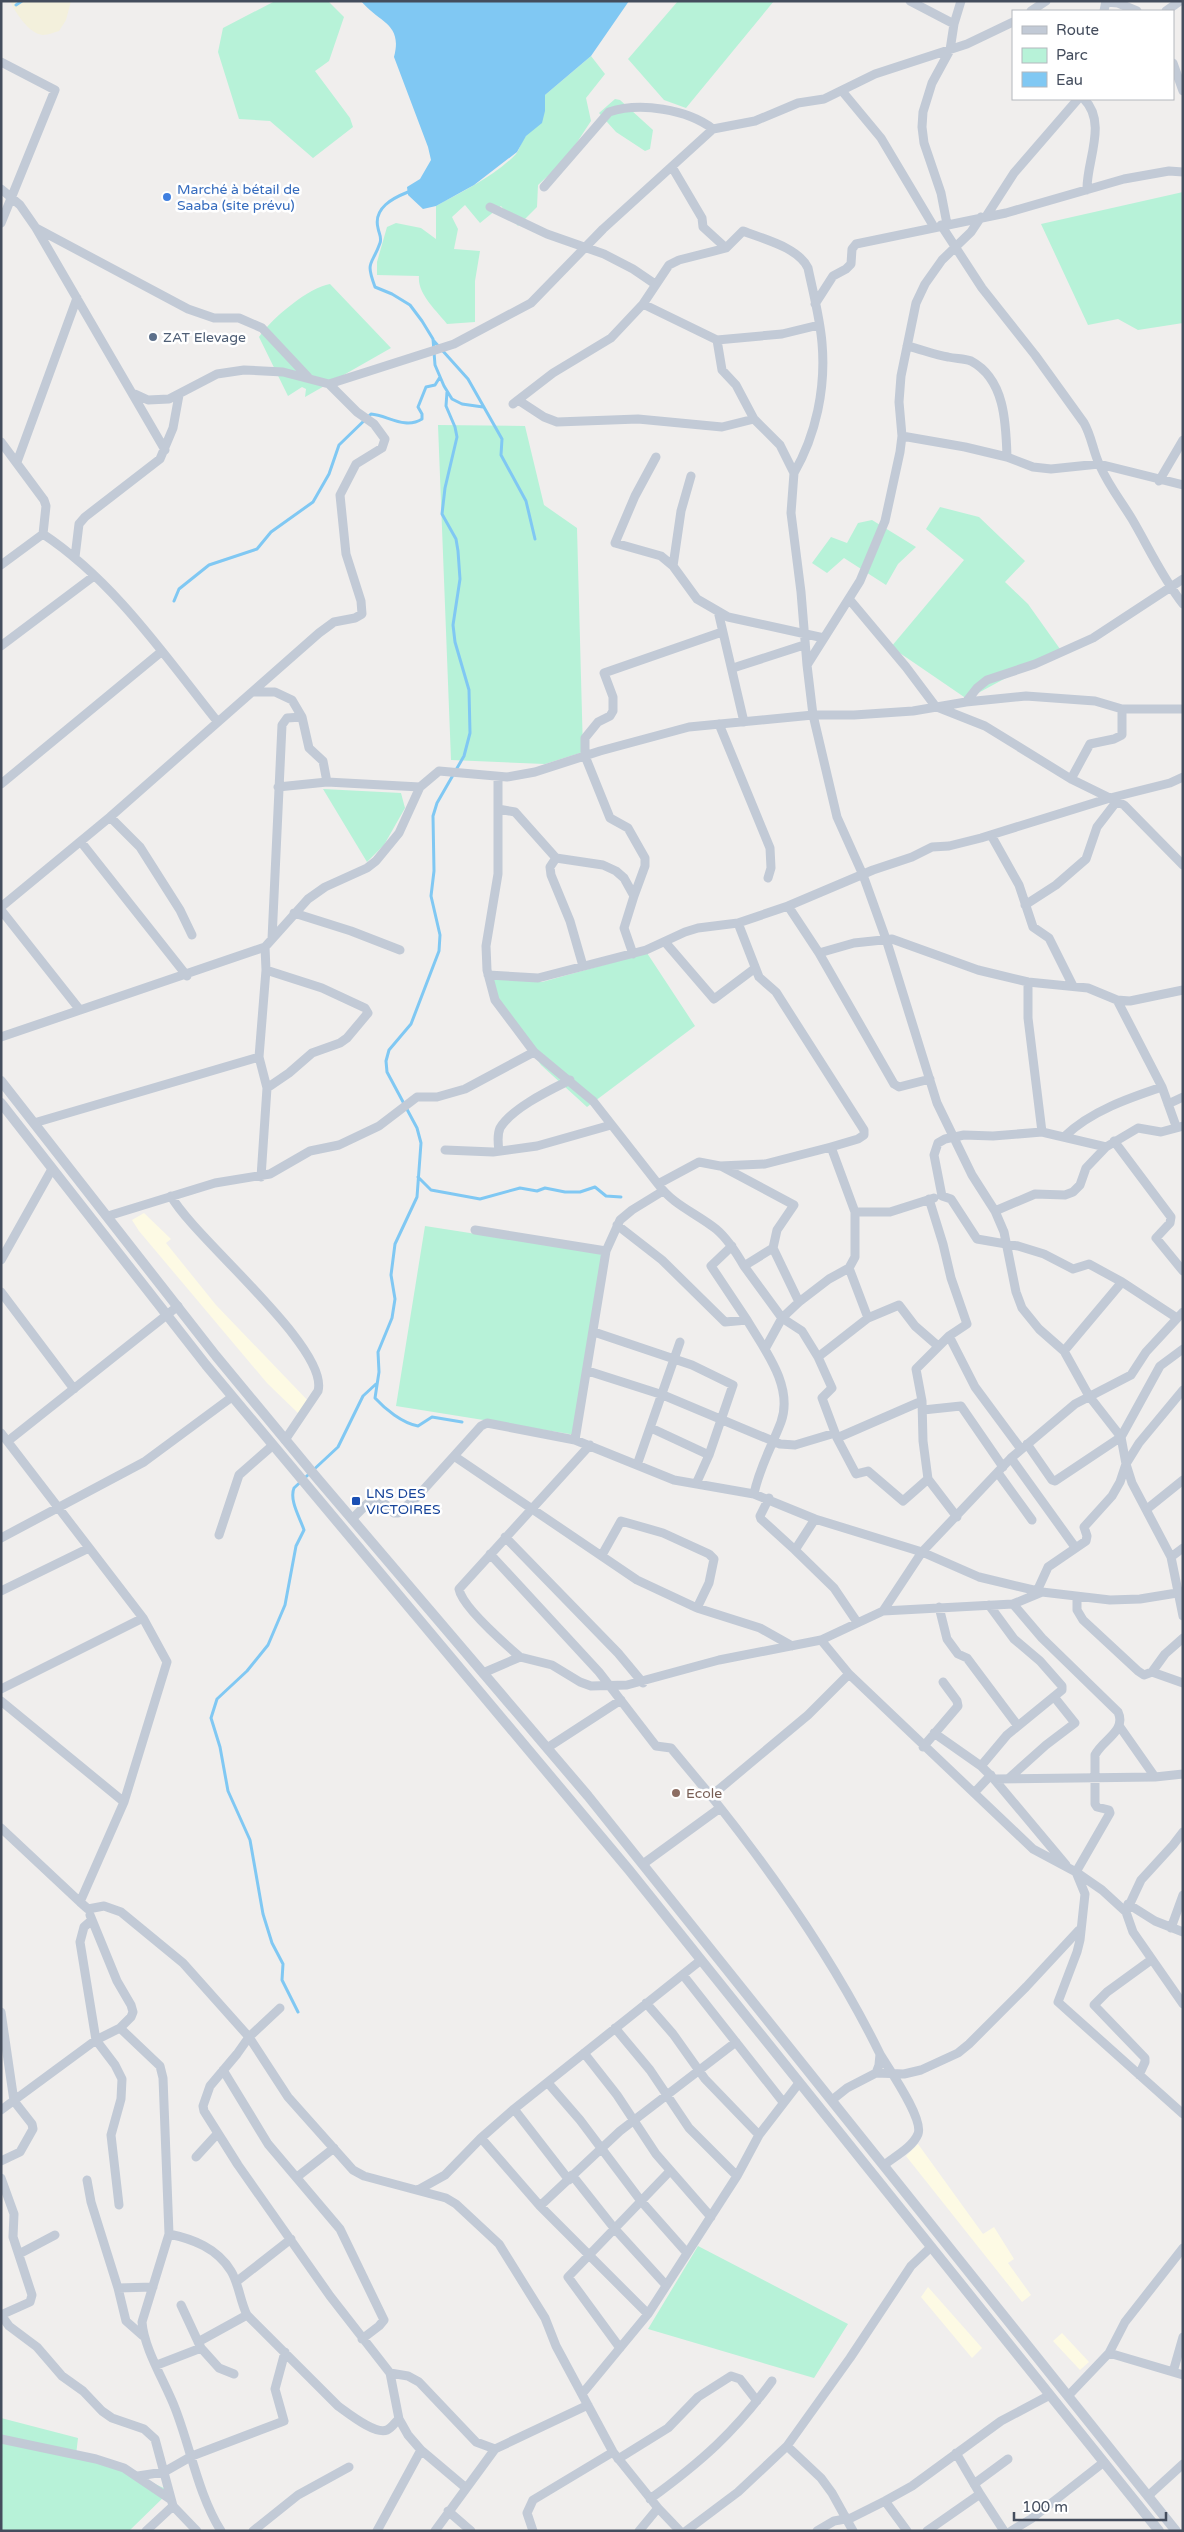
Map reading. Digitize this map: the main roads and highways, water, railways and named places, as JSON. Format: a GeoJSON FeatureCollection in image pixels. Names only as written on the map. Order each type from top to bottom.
{"type":"FeatureCollection","features":[{"type":"Feature","properties":{"kind":"water"},"geometry":{"type":"Polygon","coordinates":[[[361,1],[629,1],[591,56],[545,95],[545,111],[542,123],[526,136],[517,152],[474,185],[436,206],[423,209],[408,195],[407,187],[420,179],[431,160],[428,147],[394,57],[396,46],[392,30],[388,24],[361,1]]]}},
{"type":"Feature","properties":{"kind":"waterway"},"geometry":{"type":"LineString","coordinates":[[16,5],[22,1]]}},
{"type":"Feature","properties":{"kind":"waterway"},"geometry":{"type":"LineString","coordinates":[[408,192],[396,197],[381,209],[378,215],[377,221],[381,241],[370,267],[375,287],[392,294],[410,305],[422,321],[433,339],[435,365],[452,399],[462,404],[483,407]]}},
{"type":"Feature","properties":{"kind":"waterway"},"geometry":{"type":"LineString","coordinates":[[433,340],[468,379],[502,439],[501,455],[526,501],[535,539]]}},
{"type":"Feature","properties":{"kind":"waterway"},"geometry":{"type":"LineString","coordinates":[[174,601],[179,589],[209,565],[257,549],[271,532],[313,502],[329,474],[339,445],[371,414],[403,423],[416,422],[422,419],[422,414],[418,407],[426,387],[435,385],[440,377]]}},
{"type":"Feature","properties":{"kind":"waterway"},"geometry":{"type":"LineString","coordinates":[[447,392],[446,406],[457,437],[445,488],[442,514],[456,539],[458,551],[460,579],[453,625],[455,642],[469,690],[470,733],[464,756],[437,803],[433,816],[434,871],[431,896],[440,935],[439,951],[411,1024],[389,1050],[386,1061],[387,1072],[417,1128],[421,1143],[417,1197],[395,1244],[391,1275],[395,1299],[392,1318],[378,1352],[379,1372],[375,1398],[394,1415],[418,1426],[432,1417],[462,1422]]}},
{"type":"Feature","properties":{"kind":"waterway"},"geometry":{"type":"LineString","coordinates":[[418,1177],[431,1190],[480,1199],[520,1188],[537,1191],[545,1188],[565,1192],[580,1192],[595,1187],[606,1196],[621,1197]]}},
{"type":"Feature","properties":{"kind":"waterway"},"geometry":{"type":"LineString","coordinates":[[298,2012],[282,1980],[283,1964],[272,1943],[263,1914],[250,1840],[228,1791],[220,1747],[211,1718],[217,1699],[247,1671],[268,1645],[285,1605],[296,1546],[304,1530],[294,1503],[294,1488],[338,1447],[363,1396],[376,1384]]}},
{"type":"Feature","properties":{"kind":"place","name":"Marché à bétail de Saaba (site prévu)"},"geometry":{"type":"Point","coordinates":[167,197]}},
{"type":"Feature","properties":{"kind":"place","name":"ZAT Elevage"},"geometry":{"type":"Point","coordinates":[153,337]}},
{"type":"Feature","properties":{"kind":"place","name":"LNS DES VICTOIRES"},"geometry":{"type":"Point","coordinates":[356,1501]}},
{"type":"Feature","properties":{"kind":"place","name":"Ecole"},"geometry":{"type":"Point","coordinates":[676,1793]}}]}
